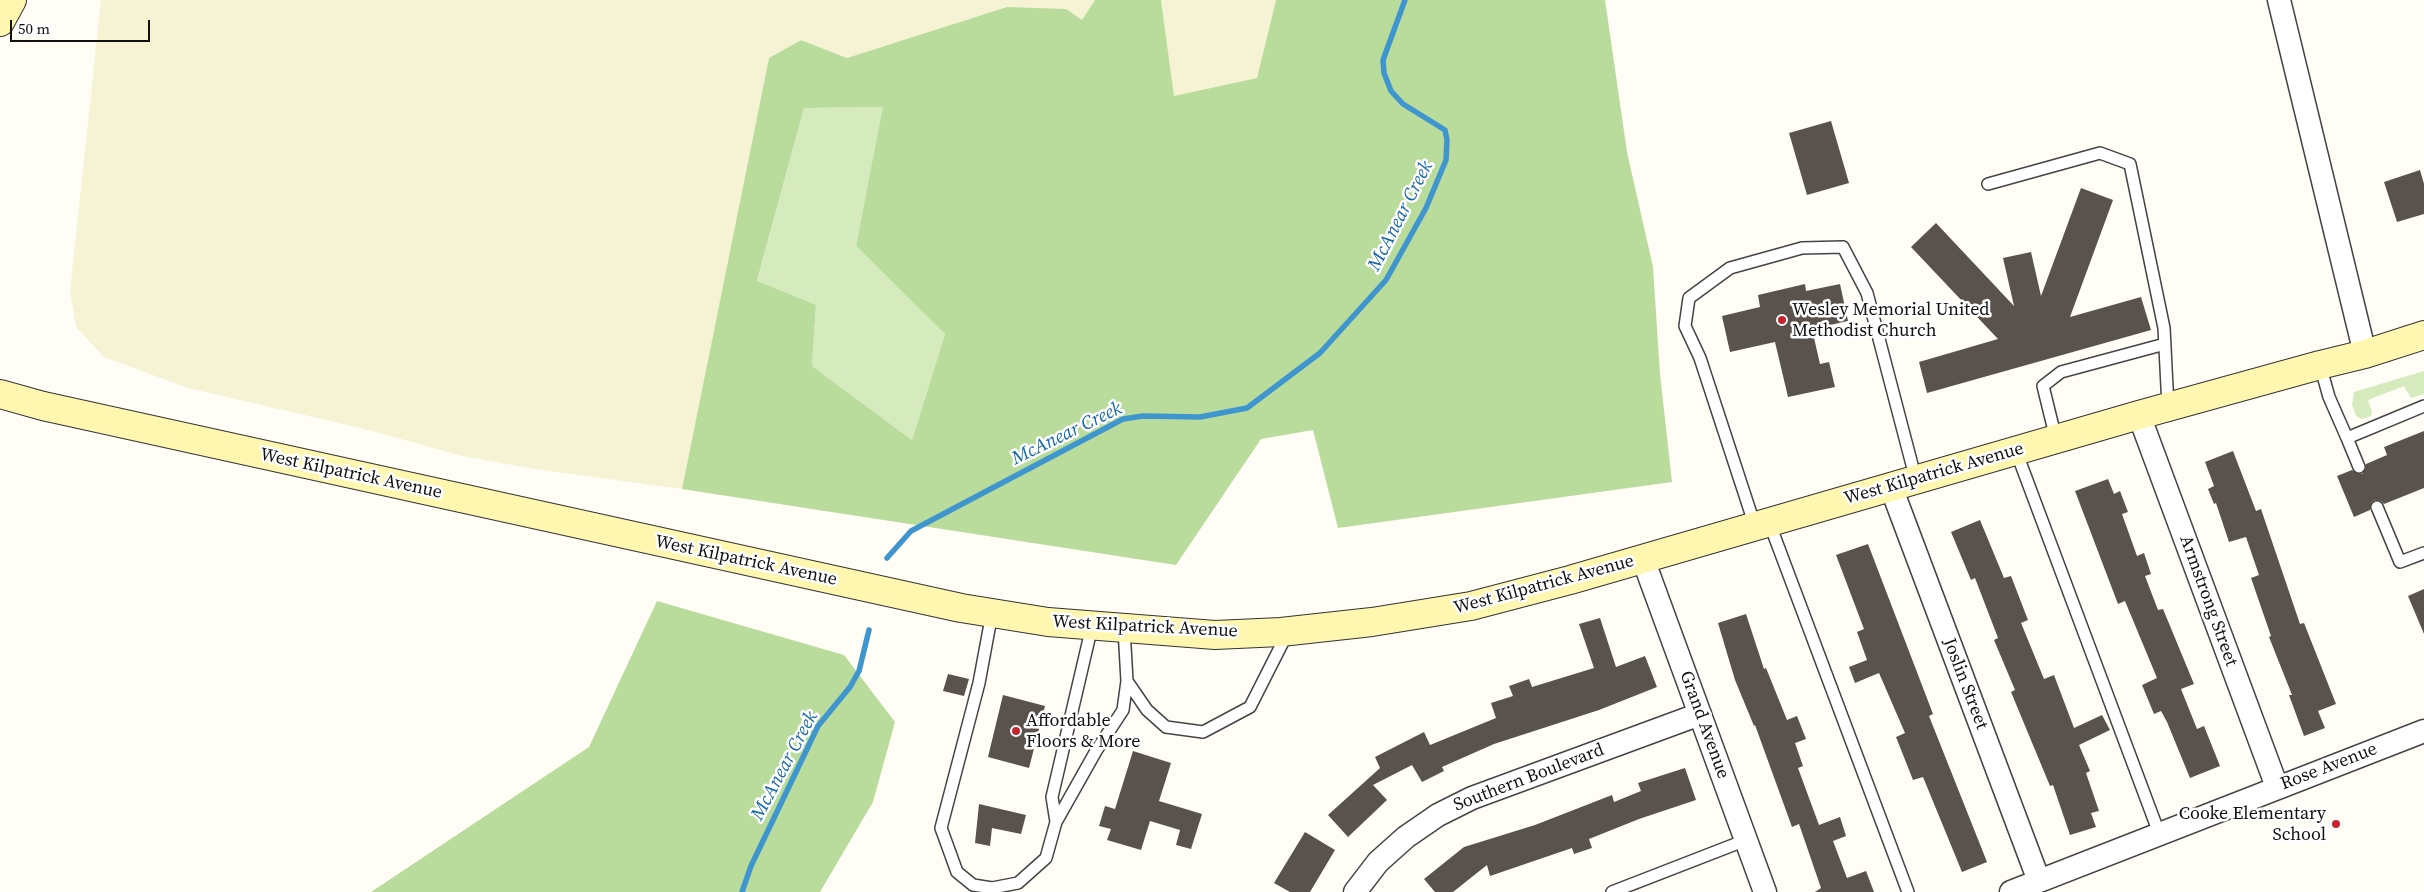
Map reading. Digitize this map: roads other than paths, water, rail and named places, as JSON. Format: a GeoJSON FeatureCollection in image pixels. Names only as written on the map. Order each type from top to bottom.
{"type":"FeatureCollection","features":[{"type":"Feature","properties":{"kind":"main road"},"geometry":{"type":"LineString","coordinates":[[0,22],[12,0]]}},
{"type":"Feature","properties":{"kind":"main road","name":"West Kilpatrick Avenue"},"geometry":{"type":"LineString","coordinates":[[0,394],[91,416],[895,594],[992,613],[1092,626],[1215,635],[1288,631],[1372,622],[1470,606],[1642,559],[2139,415],[2365,354],[2424,335]]}},
{"type":"Feature","properties":{"kind":"street"},"geometry":{"type":"LineString","coordinates":[[2279,0],[2365,354]]}},
{"type":"Feature","properties":{"kind":"street","name":"Armstrong Street"},"geometry":{"type":"LineString","coordinates":[[2139,415],[2277,787]]}},
{"type":"Feature","properties":{"kind":"street","name":"Joslin Street"},"geometry":{"type":"LineString","coordinates":[[1904,483],[2039,881]]}},
{"type":"Feature","properties":{"kind":"street","name":"Grand Avenue"},"geometry":{"type":"LineString","coordinates":[[1642,559],[1765,892]]}},
{"type":"Feature","properties":{"kind":"street","name":"Southern Boulevard"},"geometry":{"type":"LineString","coordinates":[[1354,892],[1378,862],[1406,837],[1438,815],[1472,798],[1700,714]]}},
{"type":"Feature","properties":{"kind":"street","name":"Rose Avenue"},"geometry":{"type":"LineString","coordinates":[[2011,892],[2424,731]]}},
{"type":"Feature","properties":{"kind":"lane"},"geometry":{"type":"LineString","coordinates":[[1988,184],[2100,153],[2130,164],[2164,328],[2168,407]]}},
{"type":"Feature","properties":{"kind":"lane"},"geometry":{"type":"LineString","coordinates":[[1904,483],[1867,293],[1843,247],[1802,248],[1730,268],[1689,298],[1684,326],[1700,358],[1762,524],[1908,892]]}},
{"type":"Feature","properties":{"kind":"lane"},"geometry":{"type":"LineString","coordinates":[[2056,439],[2043,386],[2061,372],[2165,344]]}},
{"type":"Feature","properties":{"kind":"lane"},"geometry":{"type":"LineString","coordinates":[[2320,365],[2329,396],[2359,467]]}},
{"type":"Feature","properties":{"kind":"lane"},"geometry":{"type":"LineString","coordinates":[[2347,438],[2424,406]]}},
{"type":"Feature","properties":{"kind":"lane"},"geometry":{"type":"LineString","coordinates":[[2016,451],[2159,834]]}},
{"type":"Feature","properties":{"kind":"lane"},"geometry":{"type":"LineString","coordinates":[[2377,507],[2400,562],[2424,553]]}},
{"type":"Feature","properties":{"kind":"lane"},"geometry":{"type":"LineString","coordinates":[[992,613],[979,683],[941,828],[957,872],[973,885],[992,888],[1018,883],[1046,858],[1056,822],[1096,751],[1123,710],[1127,681],[1124,629]]}},
{"type":"Feature","properties":{"kind":"lane"},"geometry":{"type":"LineString","coordinates":[[1056,822],[1052,797],[1092,626]]}},
{"type":"Feature","properties":{"kind":"lane"},"geometry":{"type":"LineString","coordinates":[[1127,681],[1147,710],[1166,727],[1203,732],[1250,707],[1288,631]]}},
{"type":"Feature","properties":{"kind":"lane"},"geometry":{"type":"LineString","coordinates":[[1612,892],[1746,840]]}},
{"type":"Feature","properties":{"kind":"waterway","name":"McAnear Creek"},"geometry":{"type":"LineString","coordinates":[[887,558],[911,531],[1123,419],[1143,416],[1200,417],[1247,408],[1320,353],[1386,280],[1426,208],[1446,160],[1447,140],[1445,130],[1403,104],[1391,91],[1384,73],[1383,60],[1405,0]]}},
{"type":"Feature","properties":{"kind":"waterway","name":"McAnear Creek"},"geometry":{"type":"LineString","coordinates":[[742,892],[751,866],[818,726],[850,687],[859,671],[869,630]]}},
{"type":"Feature","properties":{"kind":"place","name":"Wesley Memorial United Methodist Church"},"geometry":{"type":"Point","coordinates":[1782,320]}},
{"type":"Feature","properties":{"kind":"place","name":"Affordable Floors & More"},"geometry":{"type":"Point","coordinates":[1016,731]}},
{"type":"Feature","properties":{"kind":"place","name":"Cooke Elementary School"},"geometry":{"type":"Point","coordinates":[2336,824]}}]}
